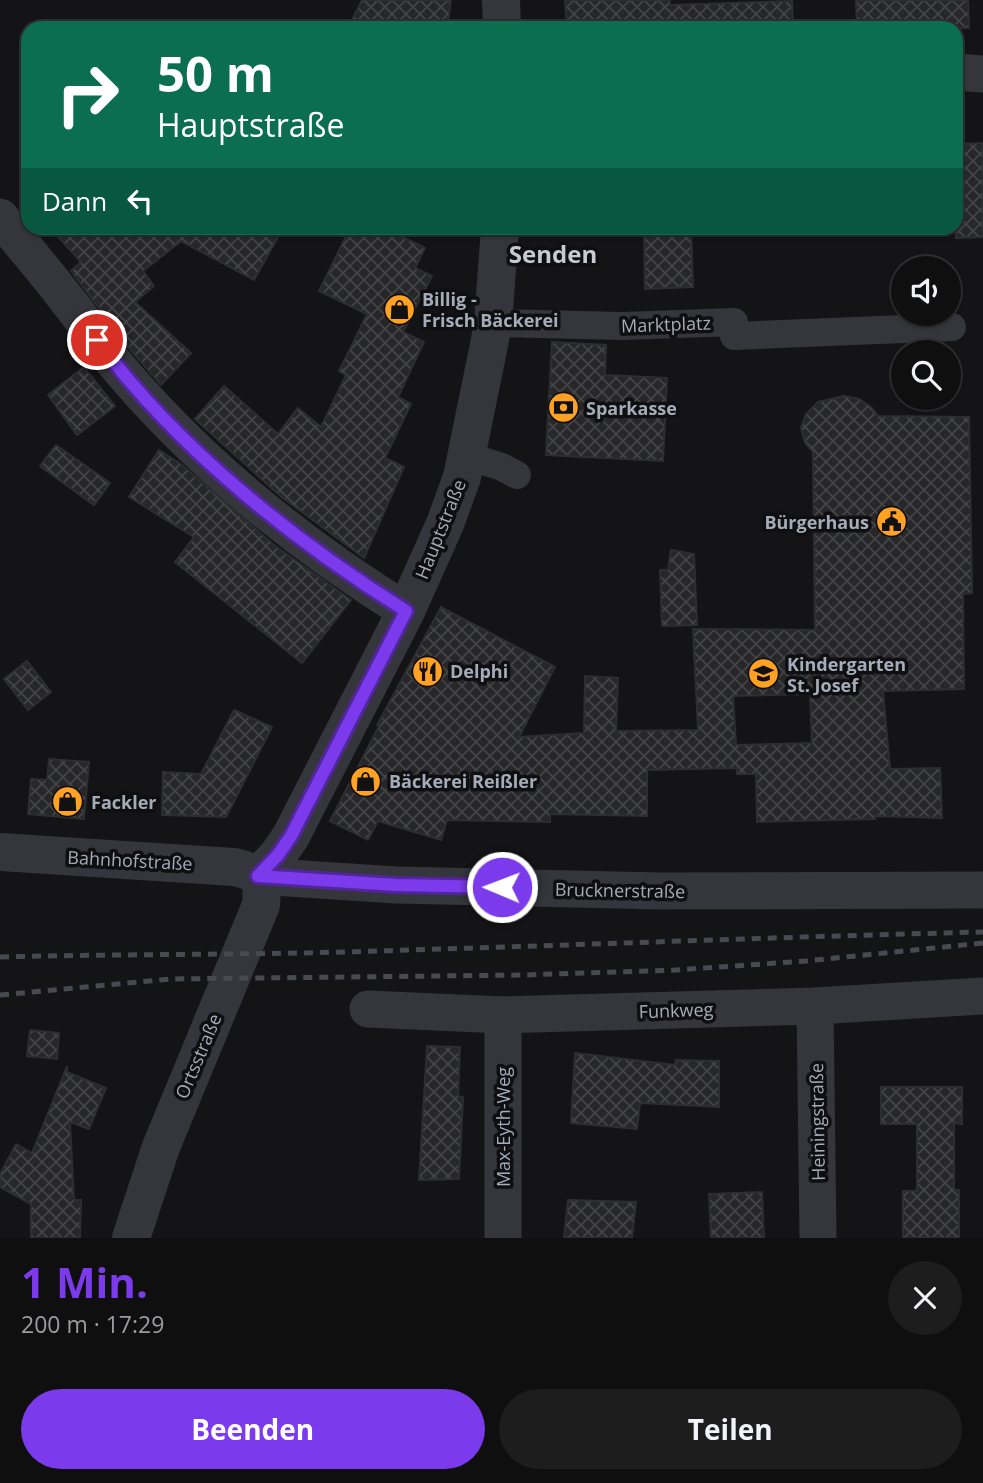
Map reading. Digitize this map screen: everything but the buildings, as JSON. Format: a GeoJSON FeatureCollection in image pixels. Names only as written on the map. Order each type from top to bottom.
{"type":"FeatureCollection","features":[{"type":"Feature","properties":{"kind":"street"},"geometry":{"type":"LineString","coordinates":[[501,0],[502,21]]}},
{"type":"Feature","properties":{"kind":"street"},"geometry":{"type":"LineString","coordinates":[[963,73],[983,75]]}},
{"type":"Feature","properties":{"kind":"street"},"geometry":{"type":"LineString","coordinates":[[0,217],[112,359],[181,435],[286,529],[356,580],[406,611]]}},
{"type":"Feature","properties":{"kind":"street","name":"Hauptstraße"},"geometry":{"type":"LineString","coordinates":[[258,876],[291,836],[406,611],[445,524],[467,456],[492,323],[499,235]]}},
{"type":"Feature","properties":{"kind":"street","name":"Marktplatz"},"geometry":{"type":"LineString","coordinates":[[492,323],[622,326],[734,322],[734,336],[952,327]]}},
{"type":"Feature","properties":{"kind":"street"},"geometry":{"type":"LineString","coordinates":[[467,456],[502,467],[517,475]]}},
{"type":"Feature","properties":{"kind":"street","name":"Bahnhofstraße"},"geometry":{"type":"LineString","coordinates":[[0,852],[234,867],[250,870],[258,876]]}},
{"type":"Feature","properties":{"kind":"street","name":"Brucknerstraße"},"geometry":{"type":"LineString","coordinates":[[258,876],[396,885],[661,891],[983,890]]}},
{"type":"Feature","properties":{"kind":"street","name":"Ortsstraße"},"geometry":{"type":"LineString","coordinates":[[131,1238],[161,1147],[261,905],[263,886],[258,876]]}},
{"type":"Feature","properties":{"kind":"street","name":"Funkweg"},"geometry":{"type":"LineString","coordinates":[[368,1009],[503,1015],[815,1006],[983,996]]}},
{"type":"Feature","properties":{"kind":"street","name":"Heiningstraße"},"geometry":{"type":"LineString","coordinates":[[815,1006],[818,1238]]}},
{"type":"Feature","properties":{"kind":"street","name":"Max-Eyth-Weg"},"geometry":{"type":"LineString","coordinates":[[503,1015],[503,1238]]}},
{"type":"Feature","properties":{"kind":"railway"},"geometry":{"type":"LineString","coordinates":[[0,957],[344,952],[983,932]]}},
{"type":"Feature","properties":{"kind":"railway"},"geometry":{"type":"LineString","coordinates":[[0,995],[171,979],[524,975],[676,970],[806,961],[983,943]]}},
{"type":"Feature","properties":{"kind":"place","name":"Billig - Frisch Bäckerei"},"geometry":{"type":"Point","coordinates":[399,309]}},
{"type":"Feature","properties":{"kind":"place","name":"Sparkasse"},"geometry":{"type":"Point","coordinates":[563,408]}},
{"type":"Feature","properties":{"kind":"place","name":"Bürgerhaus"},"geometry":{"type":"Point","coordinates":[892,522]}},
{"type":"Feature","properties":{"kind":"place","name":"Delphi"},"geometry":{"type":"Point","coordinates":[427,671]}},
{"type":"Feature","properties":{"kind":"place","name":"Kindergarten St. Josef"},"geometry":{"type":"Point","coordinates":[764,674]}},
{"type":"Feature","properties":{"kind":"place","name":"Bäckerei Reißler"},"geometry":{"type":"Point","coordinates":[366,781]}},
{"type":"Feature","properties":{"kind":"place","name":"Fackler"},"geometry":{"type":"Point","coordinates":[68,802]}},
{"type":"Feature","properties":{"kind":"district","name":"Senden"},"geometry":{"type":"Point","coordinates":[553,253]}},
{"type":"Feature","properties":{"kind":"route"},"geometry":{"type":"LineString","coordinates":[[97,340],[181,435],[286,529],[356,580],[406,611],[291,836],[258,876],[396,885],[502,887]]}}]}
